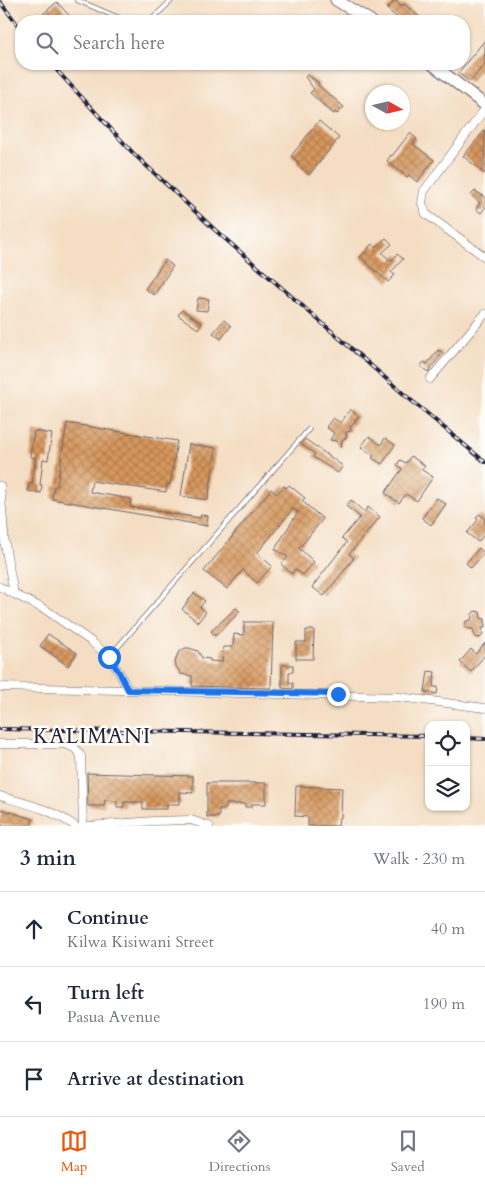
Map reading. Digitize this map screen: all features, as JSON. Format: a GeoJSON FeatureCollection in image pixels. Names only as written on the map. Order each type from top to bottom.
{"type":"FeatureCollection","features":[{"type":"Feature","properties":{"kind":"street"},"geometry":{"type":"LineString","coordinates":[[336,0],[361,15]]}},
{"type":"Feature","properties":{"kind":"street"},"geometry":{"type":"LineString","coordinates":[[440,70],[485,105]]}},
{"type":"Feature","properties":{"kind":"street"},"geometry":{"type":"LineString","coordinates":[[485,109],[424,191],[422,203],[426,214],[485,257]]}},
{"type":"Feature","properties":{"kind":"street"},"geometry":{"type":"LineString","coordinates":[[430,379],[485,314]]}},
{"type":"Feature","properties":{"kind":"street"},"geometry":{"type":"LineString","coordinates":[[0,486],[5,545],[14,594]]}},
{"type":"Feature","properties":{"kind":"street"},"geometry":{"type":"LineString","coordinates":[[0,587],[46,610],[69,625],[109,657],[128,690]]}},
{"type":"Feature","properties":{"kind":"street"},"geometry":{"type":"LineString","coordinates":[[0,687],[399,697],[485,708]]}},
{"type":"Feature","properties":{"kind":"street"},"geometry":{"type":"LineString","coordinates":[[0,744],[64,744],[75,748],[81,756],[83,826]]}},
{"type":"Feature","properties":{"kind":"street"},"geometry":{"type":"LineString","coordinates":[[0,796],[54,813],[75,826]]}},
{"type":"Feature","properties":{"kind":"street"},"geometry":{"type":"LineString","coordinates":[[88,826],[191,820],[209,826]]}},
{"type":"Feature","properties":{"kind":"lane"},"geometry":{"type":"LineString","coordinates":[[77,0],[112,15]]}},
{"type":"Feature","properties":{"kind":"lane"},"geometry":{"type":"LineString","coordinates":[[156,15],[172,0]]}},
{"type":"Feature","properties":{"kind":"lane"},"geometry":{"type":"LineString","coordinates":[[109,657],[309,429]]}},
{"type":"Feature","properties":{"kind":"building"},"geometry":{"type":"Polygon","coordinates":[[[395,0],[402,6],[404,4],[417,15],[394,15],[387,9],[395,0]]]}},
{"type":"Feature","properties":{"kind":"building"},"geometry":{"type":"Polygon","coordinates":[[[57,2],[69,15],[44,15],[57,2]]]}},
{"type":"Feature","properties":{"kind":"building"},"geometry":{"type":"Polygon","coordinates":[[[485,40],[485,64],[470,82],[458,73],[460,70],[470,70],[470,58],[485,40]]]}},
{"type":"Feature","properties":{"kind":"building"},"geometry":{"type":"Polygon","coordinates":[[[307,75],[319,83],[318,85],[344,107],[337,114],[335,112],[334,114],[310,93],[314,89],[305,77],[307,75]]]}},
{"type":"Feature","properties":{"kind":"building"},"geometry":{"type":"Polygon","coordinates":[[[319,121],[339,138],[309,175],[291,156],[319,121]]]}},
{"type":"Feature","properties":{"kind":"building"},"geometry":{"type":"Polygon","coordinates":[[[485,130],[485,174],[463,156],[485,130]]]}},
{"type":"Feature","properties":{"kind":"building"},"geometry":{"type":"Polygon","coordinates":[[[410,133],[417,139],[413,144],[434,160],[417,182],[409,175],[407,177],[387,161],[410,133]]]}},
{"type":"Feature","properties":{"kind":"building"},"geometry":{"type":"Polygon","coordinates":[[[475,191],[485,197],[485,208],[481,213],[476,209],[480,203],[471,195],[475,191]]]}},
{"type":"Feature","properties":{"kind":"building"},"geometry":{"type":"Polygon","coordinates":[[[386,238],[392,244],[382,253],[391,261],[397,254],[403,259],[391,272],[395,275],[388,282],[360,257],[372,244],[375,248],[386,238]]]}},
{"type":"Feature","properties":{"kind":"building"},"geometry":{"type":"Polygon","coordinates":[[[165,260],[173,266],[154,295],[145,289],[165,260]]]}},
{"type":"Feature","properties":{"kind":"building"},"geometry":{"type":"Polygon","coordinates":[[[198,298],[209,299],[207,311],[196,310],[198,298]]]}},
{"type":"Feature","properties":{"kind":"building"},"geometry":{"type":"Polygon","coordinates":[[[182,310],[202,323],[198,329],[178,315],[182,310]]]}},
{"type":"Feature","properties":{"kind":"building"},"geometry":{"type":"Polygon","coordinates":[[[224,320],[231,326],[221,339],[213,333],[224,320]]]}},
{"type":"Feature","properties":{"kind":"building"},"geometry":{"type":"Polygon","coordinates":[[[438,350],[443,353],[428,372],[420,366],[424,362],[427,364],[438,350]]]}},
{"type":"Feature","properties":{"kind":"building"},"geometry":{"type":"Polygon","coordinates":[[[350,409],[359,417],[350,427],[351,431],[346,432],[346,438],[342,440],[341,448],[336,441],[330,440],[334,433],[326,427],[333,418],[341,423],[350,409]]]}},
{"type":"Feature","properties":{"kind":"building"},"geometry":{"type":"Polygon","coordinates":[[[67,423],[177,441],[170,485],[167,484],[166,492],[92,481],[90,492],[131,499],[130,507],[200,518],[201,515],[208,516],[207,526],[52,499],[54,486],[57,486],[67,423]]]}},
{"type":"Feature","properties":{"kind":"building"},"geometry":{"type":"Polygon","coordinates":[[[34,431],[52,434],[48,460],[43,459],[41,493],[28,491],[29,483],[32,484],[36,458],[30,457],[34,431]]]}},
{"type":"Feature","properties":{"kind":"building"},"geometry":{"type":"Polygon","coordinates":[[[369,436],[381,445],[385,438],[395,445],[382,464],[372,458],[374,456],[361,447],[369,436]]]}},
{"type":"Feature","properties":{"kind":"building"},"geometry":{"type":"Polygon","coordinates":[[[305,439],[343,466],[338,473],[313,457],[315,454],[301,444],[305,439]]]}},
{"type":"Feature","properties":{"kind":"building"},"geometry":{"type":"Polygon","coordinates":[[[189,444],[216,448],[208,500],[181,496],[189,444]]]}},
{"type":"Feature","properties":{"kind":"building"},"geometry":{"type":"Polygon","coordinates":[[[411,456],[425,466],[422,470],[433,477],[417,501],[406,494],[399,503],[385,493],[402,469],[397,465],[400,460],[406,463],[411,456]]]}},
{"type":"Feature","properties":{"kind":"building"},"geometry":{"type":"Polygon","coordinates":[[[289,485],[305,498],[302,501],[323,519],[299,548],[314,562],[303,575],[295,569],[292,574],[281,564],[288,557],[275,549],[298,512],[293,509],[257,553],[272,566],[257,583],[243,570],[227,589],[204,571],[271,489],[277,494],[284,486],[286,488],[289,485]]]}},
{"type":"Feature","properties":{"kind":"building"},"geometry":{"type":"Polygon","coordinates":[[[437,498],[446,504],[431,525],[422,518],[437,498]]]}},
{"type":"Feature","properties":{"kind":"building"},"geometry":{"type":"Polygon","coordinates":[[[351,500],[364,512],[368,507],[380,517],[349,554],[354,558],[324,596],[312,587],[347,542],[342,538],[360,517],[346,506],[351,500]]]}},
{"type":"Feature","properties":{"kind":"building"},"geometry":{"type":"Polygon","coordinates":[[[479,514],[485,518],[485,533],[478,542],[467,533],[478,520],[476,518],[479,514]]]}},
{"type":"Feature","properties":{"kind":"building"},"geometry":{"type":"Polygon","coordinates":[[[479,548],[484,553],[471,568],[466,563],[479,548]]]}},
{"type":"Feature","properties":{"kind":"building"},"geometry":{"type":"Polygon","coordinates":[[[194,593],[205,601],[200,607],[206,612],[198,622],[182,609],[194,593]]]}},
{"type":"Feature","properties":{"kind":"building"},"geometry":{"type":"Polygon","coordinates":[[[236,608],[240,612],[215,636],[211,631],[236,608]]]}},
{"type":"Feature","properties":{"kind":"building"},"geometry":{"type":"Polygon","coordinates":[[[475,611],[480,612],[481,618],[485,619],[485,628],[482,628],[483,635],[480,638],[475,637],[473,629],[464,627],[466,621],[471,620],[472,614],[475,611]]]}},
{"type":"Feature","properties":{"kind":"building"},"geometry":{"type":"Polygon","coordinates":[[[244,622],[273,622],[271,688],[192,686],[192,676],[181,674],[176,666],[175,662],[178,653],[185,648],[189,648],[198,651],[202,658],[222,662],[223,647],[233,647],[234,634],[244,635],[244,622]]]}},
{"type":"Feature","properties":{"kind":"building"},"geometry":{"type":"Polygon","coordinates":[[[306,630],[314,630],[313,659],[296,659],[296,642],[306,642],[306,630]]]}},
{"type":"Feature","properties":{"kind":"building"},"geometry":{"type":"Polygon","coordinates":[[[48,634],[77,653],[68,666],[40,646],[48,634]]]}},
{"type":"Feature","properties":{"kind":"building"},"geometry":{"type":"Polygon","coordinates":[[[485,643],[485,655],[471,672],[460,662],[471,649],[476,654],[485,643]]]}},
{"type":"Feature","properties":{"kind":"building"},"geometry":{"type":"Polygon","coordinates":[[[282,665],[293,665],[293,672],[289,672],[289,683],[293,683],[293,689],[282,688],[282,665]]]}},
{"type":"Feature","properties":{"kind":"building"},"geometry":{"type":"Polygon","coordinates":[[[428,671],[435,672],[433,687],[438,687],[437,694],[425,692],[428,671]]]}},
{"type":"Feature","properties":{"kind":"building"},"geometry":{"type":"Polygon","coordinates":[[[87,773],[193,776],[193,793],[180,792],[180,804],[167,804],[167,809],[143,809],[143,802],[124,802],[124,807],[117,807],[117,801],[105,800],[104,806],[88,806],[87,773]]]}},
{"type":"Feature","properties":{"kind":"building"},"geometry":{"type":"Polygon","coordinates":[[[207,783],[266,783],[266,804],[252,804],[252,807],[245,807],[245,804],[226,804],[226,809],[219,809],[219,817],[207,817],[207,783]]]}},
{"type":"Feature","properties":{"kind":"building"},"geometry":{"type":"Polygon","coordinates":[[[296,786],[342,788],[341,818],[339,818],[338,826],[308,826],[308,817],[295,816],[296,786]]]}},
{"type":"Feature","properties":{"kind":"building"},"geometry":{"type":"Polygon","coordinates":[[[1,809],[33,819],[31,826],[0,825],[1,809]]]}},
{"type":"Feature","properties":{"kind":"railway"},"geometry":{"type":"LineString","coordinates":[[0,2],[15,21]]}},
{"type":"Feature","properties":{"kind":"railway"},"geometry":{"type":"LineString","coordinates":[[57,70],[134,154],[215,230],[485,462]]}},
{"type":"Feature","properties":{"kind":"railway"},"geometry":{"type":"LineString","coordinates":[[0,729],[425,736]]}},
{"type":"Feature","properties":{"kind":"railway"},"geometry":{"type":"LineString","coordinates":[[470,738],[485,739]]}},
{"type":"Feature","properties":{"kind":"district","name":"KALIMANI"},"geometry":{"type":"Point","coordinates":[92,736]}},
{"type":"Feature","properties":{"kind":"route"},"geometry":{"type":"LineString","coordinates":[[109,657],[128,690],[338,694]]}}]}
